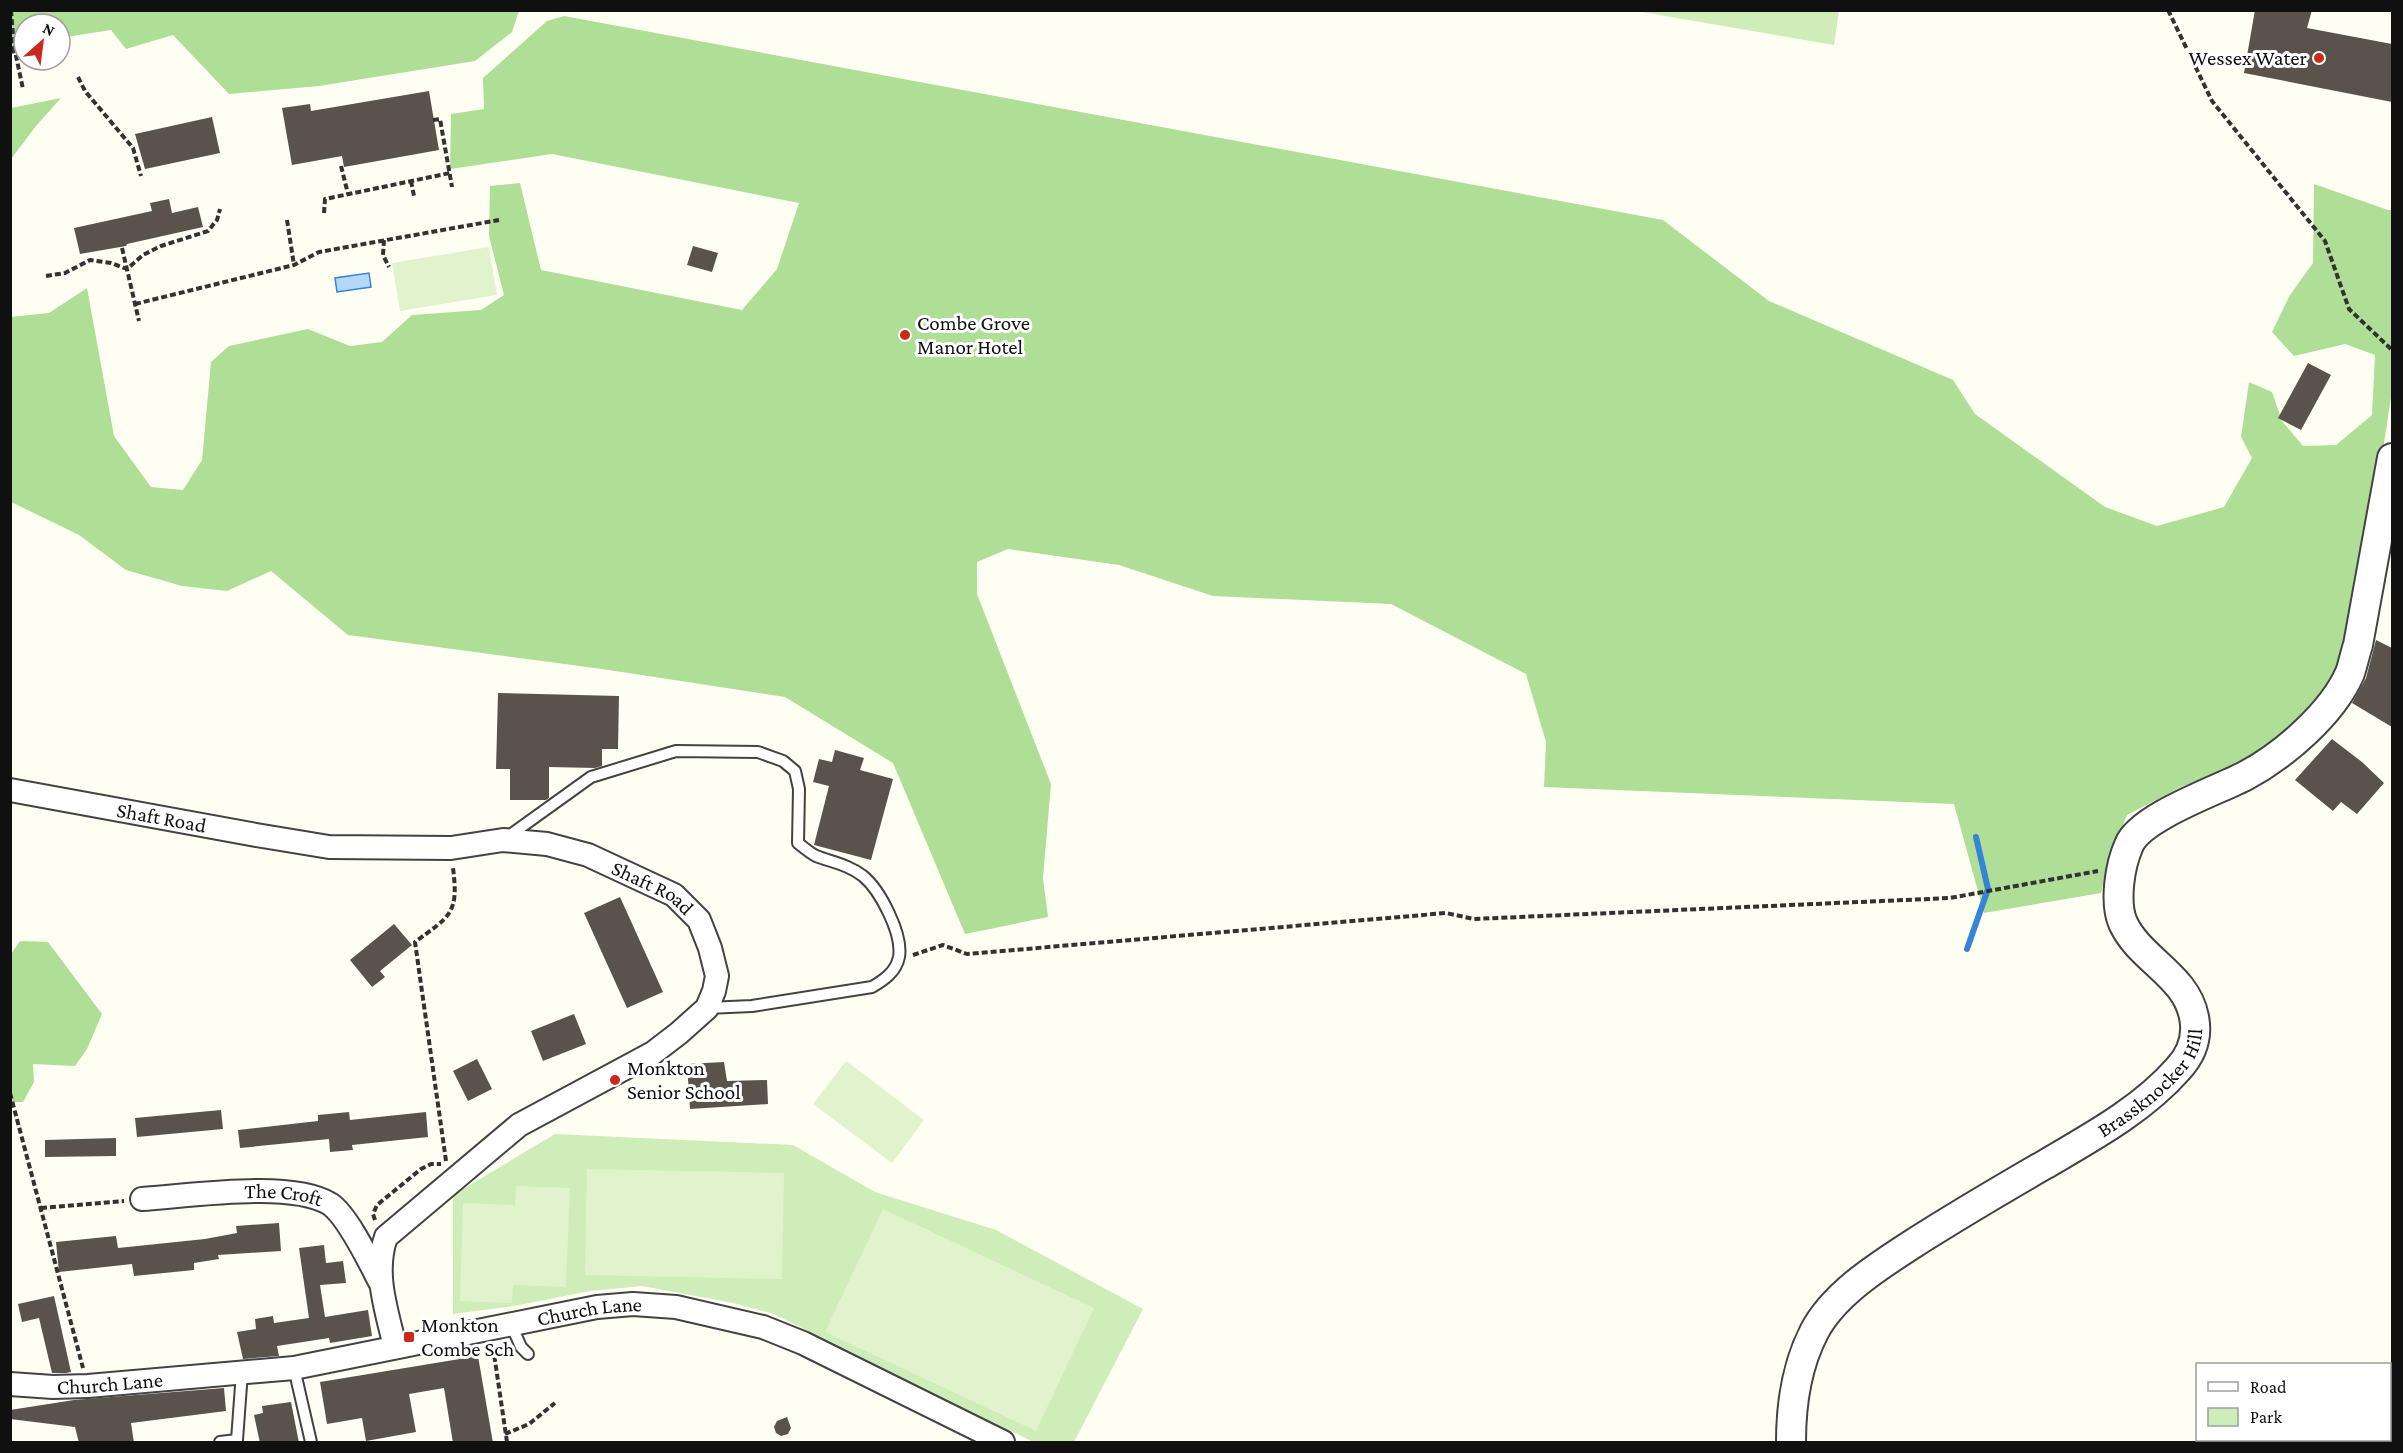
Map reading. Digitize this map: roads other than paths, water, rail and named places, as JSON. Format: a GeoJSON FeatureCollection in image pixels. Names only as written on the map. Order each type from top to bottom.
{"type":"FeatureCollection","features":[{"type":"Feature","properties":{"kind":"street","name":"Brassknocker Hill"},"geometry":{"type":"LineString","coordinates":[[1791,1443],[1792,1398],[1802,1361],[1815,1330],[1834,1306],[1869,1272],[1961,1213],[2080,1144],[2136,1107],[2179,1068],[2193,1046],[2197,1029],[2191,1002],[2173,978],[2137,944],[2122,921],[2118,890],[2130,842],[2144,827],[2164,814],[2247,775],[2271,759],[2319,720],[2334,700],[2349,674],[2358,645],[2392,458]]}},
{"type":"Feature","properties":{"kind":"street","name":"Shaft Road"},"geometry":{"type":"LineString","coordinates":[[10,790],[255,835],[329,846],[451,848],[503,840],[547,844],[588,855],[674,896],[699,920],[710,948],[717,976],[707,1008]]}},
{"type":"Feature","properties":{"kind":"street"},"geometry":{"type":"LineString","coordinates":[[395,1347],[380,1284],[382,1250],[386,1238],[519,1125],[653,1053],[707,1008]]}},
{"type":"Feature","properties":{"kind":"street","name":"The Croft"},"geometry":{"type":"LineString","coordinates":[[142,1199],[278,1190],[307,1194],[332,1205],[356,1236],[380,1284]]}},
{"type":"Feature","properties":{"kind":"street","name":"Church Lane"},"geometry":{"type":"LineString","coordinates":[[10,1384],[53,1387],[88,1386],[294,1368],[597,1307],[633,1304],[676,1307],[763,1327],[803,1343],[1003,1443]]}},
{"type":"Feature","properties":{"kind":"lane"},"geometry":{"type":"LineString","coordinates":[[503,840],[591,777],[676,752],[758,752],[783,761],[795,771],[799,789],[798,843],[814,855],[844,865],[862,875],[877,891],[895,928],[899,959],[887,978],[872,987],[752,1006],[707,1008]]}},
{"type":"Feature","properties":{"kind":"lane"},"geometry":{"type":"LineString","coordinates":[[501,1326],[528,1354]]}},
{"type":"Feature","properties":{"kind":"lane"},"geometry":{"type":"LineString","coordinates":[[294,1368],[311,1443]]}},
{"type":"Feature","properties":{"kind":"lane"},"geometry":{"type":"LineString","coordinates":[[220,1443],[237,1440],[242,1372]]}},
{"type":"Feature","properties":{"kind":"water"},"geometry":{"type":"Polygon","coordinates":[[[369,273],[371,287],[337,292],[335,278],[369,273]]]}},
{"type":"Feature","properties":{"kind":"waterway"},"geometry":{"type":"LineString","coordinates":[[1967,949],[1988,889],[1976,837]]}},
{"type":"Feature","properties":{"kind":"place","name":"Wessex Water"},"geometry":{"type":"Point","coordinates":[2319,58]}},
{"type":"Feature","properties":{"kind":"place","name":"Combe Grove Manor Hotel"},"geometry":{"type":"Point","coordinates":[905,335]}},
{"type":"Feature","properties":{"kind":"place","name":"Monkton Senior School"},"geometry":{"type":"Point","coordinates":[615,1080]}},
{"type":"Feature","properties":{"kind":"place","name":"Monkton Combe Sch"},"geometry":{"type":"Point","coordinates":[409,1337]}}]}
